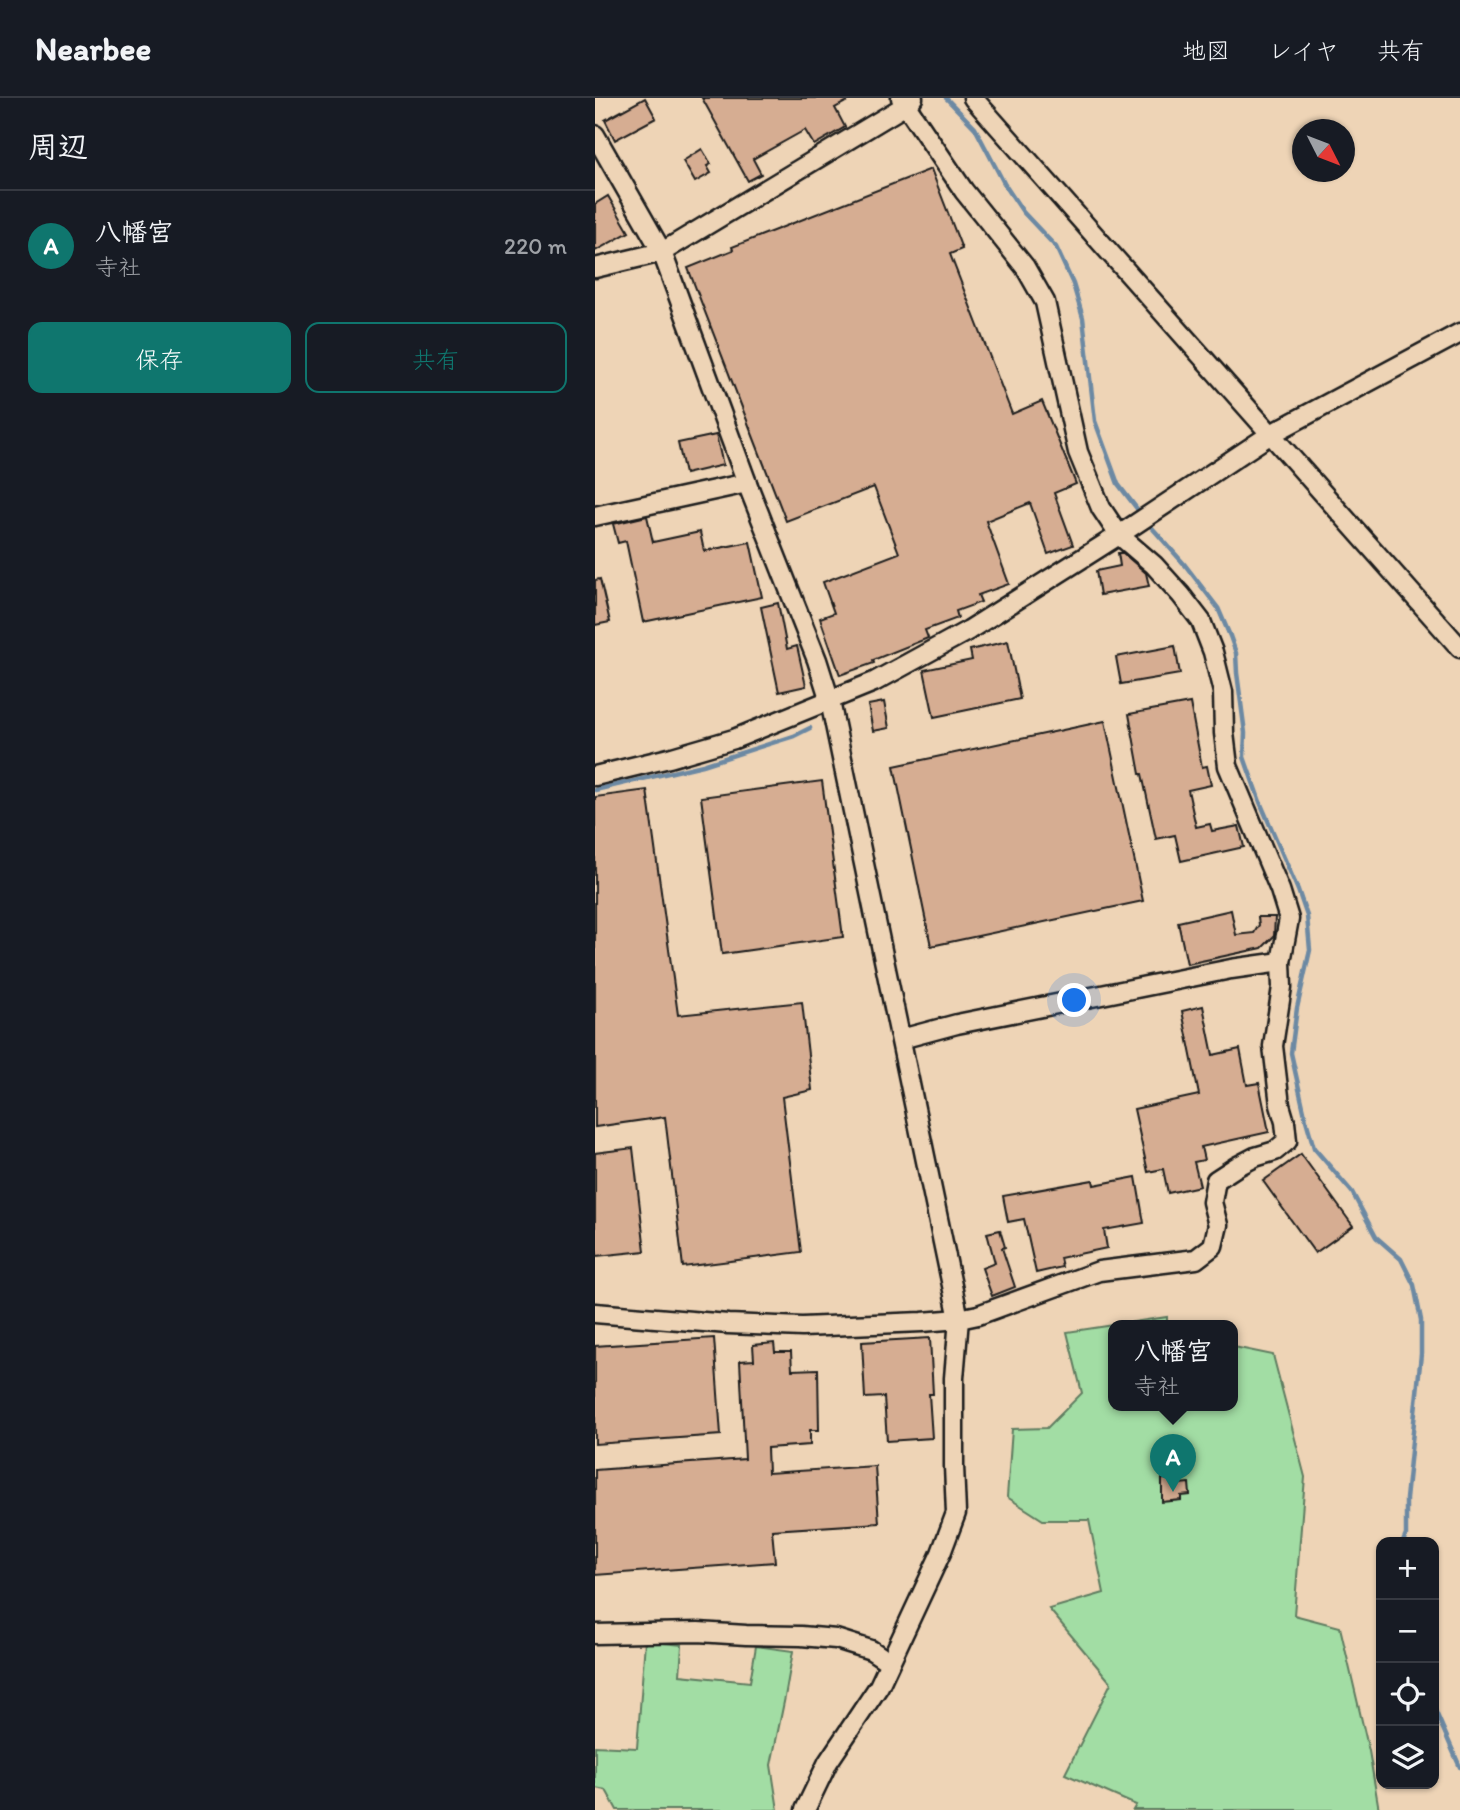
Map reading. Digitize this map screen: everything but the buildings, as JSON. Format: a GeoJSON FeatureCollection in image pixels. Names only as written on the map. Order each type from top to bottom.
{"type":"FeatureCollection","features":[{"type":"Feature","properties":{"kind":"street"},"geometry":{"type":"LineString","coordinates":[[973,98],[1460,648]]}},
{"type":"Feature","properties":{"kind":"street"},"geometry":{"type":"LineString","coordinates":[[595,268],[662,252],[907,100],[964,191],[1025,267],[1045,302],[1078,452],[1101,508],[1119,535],[1154,565],[1201,621],[1213,652],[1223,692],[1227,766],[1280,890],[1289,919],[1281,962],[1282,987],[1273,1046],[1287,1141],[1275,1152],[1255,1157],[1216,1180],[1212,1202],[1218,1225],[1213,1246],[1196,1259],[1099,1271],[978,1315],[959,1319],[801,1328],[595,1313]]}},
{"type":"Feature","properties":{"kind":"street"},"geometry":{"type":"LineString","coordinates":[[595,135],[662,252],[747,483],[817,660],[830,701],[959,1319],[954,1378],[956,1513],[941,1553],[879,1686],[828,1762],[805,1810]]}},
{"type":"Feature","properties":{"kind":"street"},"geometry":{"type":"LineString","coordinates":[[595,776],[669,758],[734,738],[874,682],[969,630],[1271,434],[1460,333]]}},
{"type":"Feature","properties":{"kind":"street"},"geometry":{"type":"LineString","coordinates":[[595,516],[747,483]]}},
{"type":"Feature","properties":{"kind":"street"},"geometry":{"type":"LineString","coordinates":[[901,1039],[957,1024],[1281,962]]}},
{"type":"Feature","properties":{"kind":"street"},"geometry":{"type":"LineString","coordinates":[[595,1634],[698,1632],[836,1639],[871,1650],[889,1662]]}},
{"type":"Feature","properties":{"kind":"green space"},"geometry":{"type":"Polygon","coordinates":[[[1108,1326],[1108,1411],[1238,1411],[1238,1348],[1273,1355],[1305,1477],[1294,1615],[1340,1627],[1369,1751],[1379,1810],[1133,1810],[1136,1805],[1065,1774],[1111,1683],[1049,1609],[1104,1593],[1089,1520],[1043,1520],[1007,1497],[1012,1429],[1047,1428],[1082,1393],[1067,1332],[1108,1326]]]}},
{"type":"Feature","properties":{"kind":"green space"},"geometry":{"type":"Polygon","coordinates":[[[645,1641],[682,1645],[680,1675],[750,1682],[756,1646],[793,1651],[771,1765],[778,1810],[617,1810],[606,1790],[595,1788],[595,1746],[637,1748],[645,1641]]]}},
{"type":"Feature","properties":{"kind":"waterway"},"geometry":{"type":"LineString","coordinates":[[946,98],[975,128],[1005,185],[1023,212],[1056,247],[1073,284],[1083,318],[1095,421],[1118,484],[1141,514]]}},
{"type":"Feature","properties":{"kind":"waterway"},"geometry":{"type":"LineString","coordinates":[[1146,521],[1218,608],[1230,636],[1236,653],[1245,733],[1244,757],[1307,916],[1310,950],[1297,1008],[1291,1053],[1314,1148],[1352,1192],[1376,1237],[1401,1259],[1414,1285],[1421,1320],[1421,1354],[1406,1499],[1405,1537]]}},
{"type":"Feature","properties":{"kind":"waterway"},"geometry":{"type":"LineString","coordinates":[[595,790],[703,765],[794,736],[810,728]]}},
{"type":"Feature","properties":{"kind":"waterway"},"geometry":{"type":"LineString","coordinates":[[1439,1719],[1460,1767]]}},
{"type":"Feature","properties":{"kind":"place","name":"八幡宮"},"geometry":{"type":"Point","coordinates":[1173,1492]}}]}
